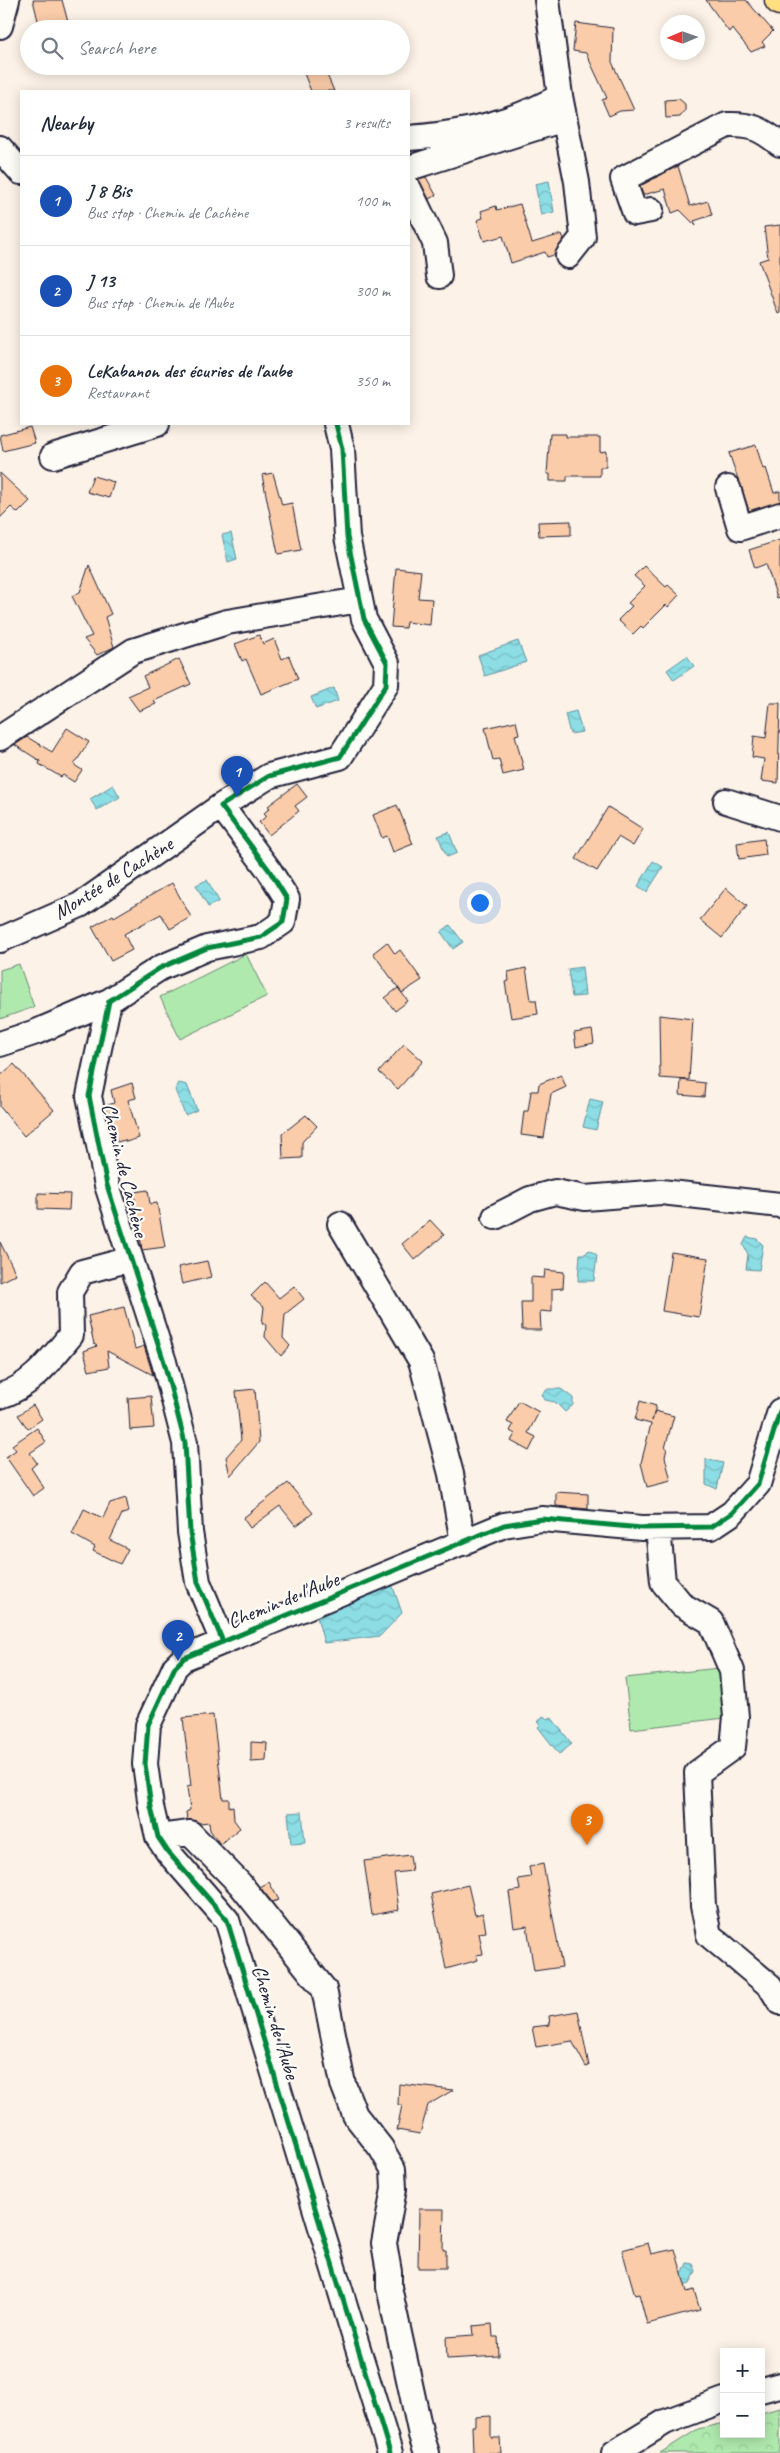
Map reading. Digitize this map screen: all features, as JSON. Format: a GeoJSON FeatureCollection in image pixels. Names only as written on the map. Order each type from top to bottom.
{"type":"FeatureCollection","features":[{"type":"Feature","properties":{"kind":"street"},"geometry":{"type":"LineString","coordinates":[[0,26],[7,0]]}},
{"type":"Feature","properties":{"kind":"street"},"geometry":{"type":"LineString","coordinates":[[547,0],[562,108],[577,182],[583,237],[568,256]]}},
{"type":"Feature","properties":{"kind":"street"},"geometry":{"type":"LineString","coordinates":[[410,138],[448,135],[538,109],[562,108]]}},
{"type":"Feature","properties":{"kind":"street"},"geometry":{"type":"LineString","coordinates":[[410,168],[562,108]]}},
{"type":"Feature","properties":{"kind":"street"},"geometry":{"type":"LineString","coordinates":[[651,210],[635,213],[623,179],[727,124],[746,124],[764,131],[780,144]]}},
{"type":"Feature","properties":{"kind":"street"},"geometry":{"type":"LineString","coordinates":[[0,148],[20,171]]}},
{"type":"Feature","properties":{"kind":"street"},"geometry":{"type":"LineString","coordinates":[[410,191],[435,243],[439,276]]}},
{"type":"Feature","properties":{"kind":"street"},"geometry":{"type":"LineString","coordinates":[[53,456],[153,425]]}},
{"type":"Feature","properties":{"kind":"street"},"geometry":{"type":"LineString","coordinates":[[0,1044],[36,1032],[109,1001],[160,968],[207,948],[261,937],[283,922],[287,899],[269,870],[221,806],[270,776],[340,757],[386,685],[386,663],[364,619],[346,537],[342,450],[336,425]]}},
{"type":"Feature","properties":{"kind":"street"},"geometry":{"type":"LineString","coordinates":[[728,488],[740,528],[780,514]]}},
{"type":"Feature","properties":{"kind":"street"},"geometry":{"type":"LineString","coordinates":[[0,738],[133,651],[227,622],[360,600]]}},
{"type":"Feature","properties":{"kind":"street"},"geometry":{"type":"LineString","coordinates":[[726,801],[780,818]]}},
{"type":"Feature","properties":{"kind":"street","name":"Montée de Cachène"},"geometry":{"type":"LineString","coordinates":[[0,940],[80,905],[221,806]]}},
{"type":"Feature","properties":{"kind":"street","name":"Chemin de Cachène"},"geometry":{"type":"LineString","coordinates":[[109,1001],[90,1096],[107,1185],[164,1362],[185,1443],[190,1532],[198,1582],[223,1642]]}},
{"type":"Feature","properties":{"kind":"street"},"geometry":{"type":"LineString","coordinates":[[495,1217],[530,1199],[555,1192],[585,1198],[661,1192],[780,1205]]}},
{"type":"Feature","properties":{"kind":"street"},"geometry":{"type":"LineString","coordinates":[[340,1224],[421,1360],[451,1474],[463,1543]]}},
{"type":"Feature","properties":{"kind":"street"},"geometry":{"type":"LineString","coordinates":[[0,1396],[8,1394],[40,1372],[70,1335],[70,1292],[82,1272],[131,1260]]}},
{"type":"Feature","properties":{"kind":"street","name":"Chemin de l'Aube"},"geometry":{"type":"LineString","coordinates":[[390,2453],[227,1920],[168,1852],[158,1836],[150,1807],[145,1764],[148,1725],[178,1661],[504,1525],[542,1519],[658,1528],[711,1527],[732,1513],[758,1484],[780,1411]]}},
{"type":"Feature","properties":{"kind":"street"},"geometry":{"type":"LineString","coordinates":[[658,1528],[662,1582],[682,1605],[711,1622],[732,1671],[736,1717],[733,1747],[697,1774],[703,1906],[709,1935],[770,1986],[780,2002]]}},
{"type":"Feature","properties":{"kind":"street"},"geometry":{"type":"LineString","coordinates":[[158,1836],[190,1833],[240,1884],[324,1989],[343,2084],[356,2115],[382,2148],[393,2169],[394,2189],[384,2243],[389,2272],[389,2288],[421,2435],[427,2453]]}},
{"type":"Feature","properties":{"kind":"street"},"geometry":{"type":"LineString","coordinates":[[765,2389],[780,2385]]}},
{"type":"Feature","properties":{"kind":"street"},"geometry":{"type":"LineString","coordinates":[[614,2453],[665,2422],[720,2401]]}},
{"type":"Feature","properties":{"kind":"green space"},"geometry":{"type":"Polygon","coordinates":[[[246,954],[267,996],[180,1039],[160,997],[246,954]]]}},
{"type":"Feature","properties":{"kind":"green space"},"geometry":{"type":"Polygon","coordinates":[[[19,964],[34,1007],[0,1019],[0,970],[19,964]]]}},
{"type":"Feature","properties":{"kind":"green space"},"geometry":{"type":"Polygon","coordinates":[[[719,1668],[725,1718],[631,1729],[625,1678],[719,1668]]]}},
{"type":"Feature","properties":{"kind":"green space"},"geometry":{"type":"Polygon","coordinates":[[[780,2408],[780,2453],[660,2453],[698,2429],[720,2424],[720,2438],[765,2438],[765,2412],[780,2408]]]}},
{"type":"Feature","properties":{"kind":"water"},"geometry":{"type":"Polygon","coordinates":[[[549,181],[554,212],[541,215],[535,184],[549,181]]]}},
{"type":"Feature","properties":{"kind":"water"},"geometry":{"type":"Polygon","coordinates":[[[231,533],[237,559],[228,562],[222,535],[231,533]]]}},
{"type":"Feature","properties":{"kind":"water"},"geometry":{"type":"Polygon","coordinates":[[[518,641],[526,662],[485,676],[478,655],[518,641]]]}},
{"type":"Feature","properties":{"kind":"water"},"geometry":{"type":"Polygon","coordinates":[[[687,656],[694,666],[674,680],[667,670],[687,656]]]}},
{"type":"Feature","properties":{"kind":"water"},"geometry":{"type":"Polygon","coordinates":[[[334,688],[338,701],[316,709],[311,697],[334,688]]]}},
{"type":"Feature","properties":{"kind":"water"},"geometry":{"type":"Polygon","coordinates":[[[576,711],[582,732],[570,734],[565,714],[576,711]]]}},
{"type":"Feature","properties":{"kind":"water"},"geometry":{"type":"Polygon","coordinates":[[[113,785],[120,797],[97,810],[90,799],[113,785]]]}},
{"type":"Feature","properties":{"kind":"water"},"geometry":{"type":"Polygon","coordinates":[[[449,832],[457,853],[447,857],[438,836],[449,832]]]}},
{"type":"Feature","properties":{"kind":"water"},"geometry":{"type":"Polygon","coordinates":[[[653,861],[663,867],[647,892],[638,886],[653,861]]]}},
{"type":"Feature","properties":{"kind":"water"},"geometry":{"type":"Polygon","coordinates":[[[207,880],[219,901],[208,907],[196,885],[207,880]]]}},
{"type":"Feature","properties":{"kind":"water"},"geometry":{"type":"Polygon","coordinates":[[[450,925],[463,942],[453,949],[441,932],[450,925]]]}},
{"type":"Feature","properties":{"kind":"water"},"geometry":{"type":"Polygon","coordinates":[[[582,967],[585,996],[572,997],[568,969],[582,967]]]}},
{"type":"Feature","properties":{"kind":"water"},"geometry":{"type":"Polygon","coordinates":[[[179,1083],[187,1085],[197,1110],[185,1115],[175,1090],[179,1083]]]}},
{"type":"Feature","properties":{"kind":"water"},"geometry":{"type":"Polygon","coordinates":[[[590,1099],[603,1102],[596,1130],[583,1127],[590,1099]]]}},
{"type":"Feature","properties":{"kind":"water"},"geometry":{"type":"Polygon","coordinates":[[[747,1237],[757,1239],[763,1245],[759,1270],[746,1269],[748,1254],[743,1245],[747,1237]]]}},
{"type":"Feature","properties":{"kind":"water"},"geometry":{"type":"Polygon","coordinates":[[[589,1250],[597,1255],[594,1281],[578,1281],[580,1254],[585,1254],[589,1250]]]}},
{"type":"Feature","properties":{"kind":"water"},"geometry":{"type":"Polygon","coordinates":[[[548,1389],[561,1389],[573,1398],[573,1405],[565,1412],[555,1402],[545,1400],[542,1394],[548,1389]]]}},
{"type":"Feature","properties":{"kind":"water"},"geometry":{"type":"Polygon","coordinates":[[[706,1459],[723,1463],[717,1489],[706,1484],[706,1459]]]}},
{"type":"Feature","properties":{"kind":"water"},"geometry":{"type":"Polygon","coordinates":[[[391,1581],[402,1613],[380,1636],[324,1643],[316,1613],[391,1581]]]}},
{"type":"Feature","properties":{"kind":"water"},"geometry":{"type":"Polygon","coordinates":[[[543,1716],[548,1719],[551,1717],[572,1744],[559,1754],[538,1727],[541,1724],[538,1722],[543,1716]]]}},
{"type":"Feature","properties":{"kind":"water"},"geometry":{"type":"Polygon","coordinates":[[[302,1812],[305,1843],[291,1844],[288,1813],[302,1812]]]}},
{"type":"Feature","properties":{"kind":"water"},"geometry":{"type":"Polygon","coordinates":[[[687,2263],[693,2264],[696,2271],[690,2284],[683,2286],[676,2277],[683,2273],[687,2263]]]}},
{"type":"Feature","properties":{"kind":"building"},"geometry":{"type":"Polygon","coordinates":[[[33,0],[62,0],[67,20],[38,20],[33,0]]]}},
{"type":"Feature","properties":{"kind":"building"},"geometry":{"type":"Polygon","coordinates":[[[706,0],[746,0],[773,31],[762,42],[765,46],[751,52],[732,28],[729,32],[706,0]]]}},
{"type":"Feature","properties":{"kind":"building"},"geometry":{"type":"Polygon","coordinates":[[[576,23],[613,28],[612,62],[634,110],[620,111],[609,116],[602,100],[607,98],[586,53],[573,51],[576,23]]]}},
{"type":"Feature","properties":{"kind":"building"},"geometry":{"type":"Polygon","coordinates":[[[305,75],[327,75],[334,90],[311,90],[305,75]]]}},
{"type":"Feature","properties":{"kind":"building"},"geometry":{"type":"Polygon","coordinates":[[[679,99],[685,104],[685,111],[680,117],[666,118],[665,100],[679,99]]]}},
{"type":"Feature","properties":{"kind":"building"},"geometry":{"type":"Polygon","coordinates":[[[678,166],[690,206],[708,201],[712,215],[694,221],[696,226],[680,210],[672,213],[665,189],[643,195],[640,186],[678,166]]]}},
{"type":"Feature","properties":{"kind":"building"},"geometry":{"type":"Polygon","coordinates":[[[426,177],[436,195],[429,199],[418,179],[426,177]]]}},
{"type":"Feature","properties":{"kind":"building"},"geometry":{"type":"Polygon","coordinates":[[[520,204],[532,243],[562,234],[564,239],[554,255],[547,257],[545,252],[511,263],[503,236],[484,241],[477,220],[483,218],[481,211],[496,206],[497,210],[520,204]]]}},
{"type":"Feature","properties":{"kind":"building"},"geometry":{"type":"Polygon","coordinates":[[[780,225],[780,313],[778,314],[759,261],[768,258],[764,227],[780,225]]]}},
{"type":"Feature","properties":{"kind":"building"},"geometry":{"type":"Polygon","coordinates":[[[30,427],[35,443],[3,451],[0,435],[30,427]]]}},
{"type":"Feature","properties":{"kind":"building"},"geometry":{"type":"Polygon","coordinates":[[[550,434],[566,434],[566,437],[600,437],[600,452],[606,451],[606,467],[600,467],[600,476],[567,476],[567,481],[550,481],[550,474],[547,474],[550,434]]]}},
{"type":"Feature","properties":{"kind":"building"},"geometry":{"type":"Polygon","coordinates":[[[756,445],[763,469],[766,468],[774,493],[780,491],[780,502],[749,511],[729,453],[756,445]]]}},
{"type":"Feature","properties":{"kind":"building"},"geometry":{"type":"Polygon","coordinates":[[[0,473],[30,501],[18,513],[11,507],[0,518],[0,473]]]}},
{"type":"Feature","properties":{"kind":"building"},"geometry":{"type":"Polygon","coordinates":[[[273,473],[282,505],[292,503],[301,550],[278,554],[262,475],[273,473]]]}},
{"type":"Feature","properties":{"kind":"building"},"geometry":{"type":"Polygon","coordinates":[[[93,476],[114,482],[109,498],[87,492],[93,476]]]}},
{"type":"Feature","properties":{"kind":"building"},"geometry":{"type":"Polygon","coordinates":[[[571,521],[571,535],[539,536],[538,522],[571,521]]]}},
{"type":"Feature","properties":{"kind":"building"},"geometry":{"type":"Polygon","coordinates":[[[780,540],[780,597],[777,598],[766,564],[755,568],[749,550],[780,540]]]}},
{"type":"Feature","properties":{"kind":"building"},"geometry":{"type":"Polygon","coordinates":[[[89,565],[111,614],[105,617],[114,647],[97,655],[84,639],[92,636],[72,596],[80,592],[89,565]]]}},
{"type":"Feature","properties":{"kind":"building"},"geometry":{"type":"Polygon","coordinates":[[[644,566],[666,587],[668,585],[679,595],[668,607],[666,605],[643,628],[641,626],[633,634],[618,620],[632,606],[628,603],[645,586],[634,576],[644,566]]]}},
{"type":"Feature","properties":{"kind":"building"},"geometry":{"type":"Polygon","coordinates":[[[396,568],[421,571],[418,598],[432,599],[430,625],[406,622],[405,628],[391,627],[396,568]]]}},
{"type":"Feature","properties":{"kind":"building"},"geometry":{"type":"Polygon","coordinates":[[[259,635],[263,644],[274,639],[282,659],[289,656],[298,679],[261,694],[246,659],[242,661],[235,644],[259,635]]]}},
{"type":"Feature","properties":{"kind":"building"},"geometry":{"type":"Polygon","coordinates":[[[179,659],[191,684],[154,701],[156,704],[139,711],[128,696],[148,687],[143,676],[179,659]]]}},
{"type":"Feature","properties":{"kind":"building"},"geometry":{"type":"Polygon","coordinates":[[[770,703],[780,703],[778,783],[761,781],[764,759],[752,757],[754,736],[766,738],[770,703]]]}},
{"type":"Feature","properties":{"kind":"building"},"geometry":{"type":"Polygon","coordinates":[[[516,721],[519,734],[515,735],[524,770],[503,775],[499,759],[493,760],[485,728],[516,721]]]}},
{"type":"Feature","properties":{"kind":"building"},"geometry":{"type":"Polygon","coordinates":[[[67,728],[89,742],[74,765],[82,770],[74,782],[39,764],[40,761],[15,745],[27,737],[52,752],[67,728]]]}},
{"type":"Feature","properties":{"kind":"building"},"geometry":{"type":"Polygon","coordinates":[[[297,784],[307,797],[295,806],[299,811],[269,835],[259,822],[267,816],[264,813],[270,808],[268,806],[297,784]]]}},
{"type":"Feature","properties":{"kind":"building"},"geometry":{"type":"Polygon","coordinates":[[[397,805],[413,844],[393,852],[387,836],[382,838],[373,815],[397,805]]]}},
{"type":"Feature","properties":{"kind":"building"},"geometry":{"type":"Polygon","coordinates":[[[608,807],[643,829],[633,846],[618,837],[597,871],[576,859],[608,807]]]}},
{"type":"Feature","properties":{"kind":"building"},"geometry":{"type":"Polygon","coordinates":[[[764,839],[766,855],[739,859],[737,843],[764,839]]]}},
{"type":"Feature","properties":{"kind":"building"},"geometry":{"type":"Polygon","coordinates":[[[172,883],[191,917],[170,929],[161,914],[124,934],[132,950],[111,961],[92,927],[113,915],[114,917],[172,883]]]}},
{"type":"Feature","properties":{"kind":"building"},"geometry":{"type":"Polygon","coordinates":[[[726,888],[747,906],[722,938],[700,920],[726,888]]]}},
{"type":"Feature","properties":{"kind":"building"},"geometry":{"type":"Polygon","coordinates":[[[387,942],[395,954],[400,950],[422,980],[402,993],[373,953],[387,942]]]}},
{"type":"Feature","properties":{"kind":"building"},"geometry":{"type":"Polygon","coordinates":[[[526,968],[531,1000],[536,1000],[538,1014],[511,1018],[505,982],[509,981],[508,972],[526,968]]]}},
{"type":"Feature","properties":{"kind":"building"},"geometry":{"type":"Polygon","coordinates":[[[398,988],[408,1001],[395,1011],[385,998],[398,988]]]}},
{"type":"Feature","properties":{"kind":"building"},"geometry":{"type":"Polygon","coordinates":[[[659,1015],[693,1019],[689,1080],[660,1078],[659,1015]]]}},
{"type":"Feature","properties":{"kind":"building"},"geometry":{"type":"Polygon","coordinates":[[[592,1030],[594,1043],[576,1047],[574,1033],[592,1030]]]}},
{"type":"Feature","properties":{"kind":"building"},"geometry":{"type":"Polygon","coordinates":[[[404,1044],[423,1061],[398,1089],[379,1072],[404,1044]]]}},
{"type":"Feature","properties":{"kind":"building"},"geometry":{"type":"Polygon","coordinates":[[[14,1064],[54,1110],[24,1136],[0,1107],[0,1076],[14,1064]]]}},
{"type":"Feature","properties":{"kind":"building"},"geometry":{"type":"Polygon","coordinates":[[[561,1075],[566,1087],[551,1094],[544,1138],[521,1135],[524,1111],[528,1111],[531,1091],[538,1091],[539,1084],[561,1075]]]}},
{"type":"Feature","properties":{"kind":"building"},"geometry":{"type":"Polygon","coordinates":[[[681,1080],[705,1083],[704,1097],[680,1095],[681,1080]]]}},
{"type":"Feature","properties":{"kind":"building"},"geometry":{"type":"Polygon","coordinates":[[[132,1083],[136,1098],[128,1100],[139,1138],[126,1142],[125,1140],[117,1142],[111,1121],[108,1122],[105,1106],[114,1103],[111,1090],[132,1083]]]}},
{"type":"Feature","properties":{"kind":"building"},"geometry":{"type":"Polygon","coordinates":[[[306,1115],[317,1126],[302,1142],[302,1158],[283,1159],[282,1134],[306,1115]]]}},
{"type":"Feature","properties":{"kind":"building"},"geometry":{"type":"Polygon","coordinates":[[[148,1190],[150,1204],[157,1203],[165,1247],[142,1250],[134,1192],[148,1190]]]}},
{"type":"Feature","properties":{"kind":"building"},"geometry":{"type":"Polygon","coordinates":[[[38,1193],[70,1194],[69,1210],[38,1209],[38,1193]]]}},
{"type":"Feature","properties":{"kind":"building"},"geometry":{"type":"Polygon","coordinates":[[[430,1220],[444,1235],[415,1260],[402,1244],[430,1220]]]}},
{"type":"Feature","properties":{"kind":"building"},"geometry":{"type":"Polygon","coordinates":[[[0,1242],[16,1274],[0,1282],[0,1242]]]}},
{"type":"Feature","properties":{"kind":"building"},"geometry":{"type":"Polygon","coordinates":[[[671,1252],[708,1258],[699,1317],[662,1311],[671,1252]]]}},
{"type":"Feature","properties":{"kind":"building"},"geometry":{"type":"Polygon","coordinates":[[[207,1261],[211,1277],[182,1284],[178,1267],[207,1261]]]}},
{"type":"Feature","properties":{"kind":"building"},"geometry":{"type":"Polygon","coordinates":[[[545,1270],[564,1272],[563,1288],[552,1289],[552,1312],[540,1311],[541,1330],[522,1330],[521,1302],[531,1302],[531,1277],[544,1278],[545,1270]]]}},
{"type":"Feature","properties":{"kind":"building"},"geometry":{"type":"Polygon","coordinates":[[[265,1282],[279,1298],[294,1286],[304,1299],[285,1314],[283,1338],[290,1346],[281,1356],[265,1337],[266,1324],[262,1324],[264,1307],[251,1296],[265,1282]]]}},
{"type":"Feature","properties":{"kind":"building"},"geometry":{"type":"Polygon","coordinates":[[[124,1307],[135,1349],[144,1346],[153,1375],[107,1351],[109,1367],[89,1371],[84,1351],[97,1346],[94,1344],[88,1316],[124,1307]]]}},
{"type":"Feature","properties":{"kind":"building"},"geometry":{"type":"Polygon","coordinates":[[[255,1389],[259,1442],[230,1476],[226,1457],[241,1440],[236,1391],[255,1389]]]}},
{"type":"Feature","properties":{"kind":"building"},"geometry":{"type":"Polygon","coordinates":[[[151,1396],[154,1428],[130,1430],[128,1398],[151,1396]]]}},
{"type":"Feature","properties":{"kind":"building"},"geometry":{"type":"Polygon","coordinates":[[[519,1401],[539,1412],[528,1433],[536,1437],[529,1451],[511,1441],[515,1434],[510,1431],[513,1425],[507,1422],[519,1401]]]}},
{"type":"Feature","properties":{"kind":"building"},"geometry":{"type":"Polygon","coordinates":[[[640,1401],[656,1406],[652,1421],[655,1411],[674,1416],[665,1448],[667,1448],[665,1457],[671,1481],[647,1487],[641,1463],[651,1424],[635,1420],[640,1401]]]}},
{"type":"Feature","properties":{"kind":"building"},"geometry":{"type":"Polygon","coordinates":[[[33,1405],[42,1419],[28,1429],[18,1415],[33,1405]]]}},
{"type":"Feature","properties":{"kind":"building"},"geometry":{"type":"Polygon","coordinates":[[[37,1428],[46,1442],[30,1453],[37,1463],[31,1468],[44,1488],[33,1496],[6,1457],[16,1450],[12,1445],[37,1428]]]}},
{"type":"Feature","properties":{"kind":"building"},"geometry":{"type":"Polygon","coordinates":[[[288,1483],[313,1513],[296,1526],[280,1506],[250,1528],[243,1518],[288,1483]]]}},
{"type":"Feature","properties":{"kind":"building"},"geometry":{"type":"Polygon","coordinates":[[[556,1492],[588,1494],[588,1509],[556,1506],[556,1492]]]}},
{"type":"Feature","properties":{"kind":"building"},"geometry":{"type":"Polygon","coordinates":[[[126,1498],[129,1512],[122,1514],[110,1540],[128,1549],[120,1564],[93,1551],[95,1547],[72,1534],[84,1509],[103,1518],[110,1503],[126,1498]]]}},
{"type":"Feature","properties":{"kind":"building"},"geometry":{"type":"Polygon","coordinates":[[[213,1715],[223,1799],[229,1799],[229,1807],[233,1806],[234,1820],[240,1828],[220,1844],[210,1830],[209,1822],[200,1823],[187,1820],[186,1812],[190,1810],[187,1787],[191,1786],[183,1718],[213,1715]]]}},
{"type":"Feature","properties":{"kind":"building"},"geometry":{"type":"Polygon","coordinates":[[[251,1742],[267,1743],[266,1761],[251,1762],[251,1742]]]}},
{"type":"Feature","properties":{"kind":"building"},"geometry":{"type":"Polygon","coordinates":[[[410,1855],[412,1871],[394,1873],[399,1910],[372,1915],[364,1861],[410,1855]]]}},
{"type":"Feature","properties":{"kind":"building"},"geometry":{"type":"Polygon","coordinates":[[[543,1864],[562,1967],[534,1971],[527,1926],[514,1928],[509,1892],[520,1890],[518,1879],[531,1877],[529,1867],[543,1864]]]}},
{"type":"Feature","properties":{"kind":"building"},"geometry":{"type":"Polygon","coordinates":[[[269,1882],[279,1900],[272,1902],[260,1887],[269,1882]]]}},
{"type":"Feature","properties":{"kind":"building"},"geometry":{"type":"Polygon","coordinates":[[[468,1885],[475,1915],[483,1913],[486,1932],[479,1933],[483,1954],[476,1955],[478,1960],[446,1969],[431,1894],[468,1885]]]}},
{"type":"Feature","properties":{"kind":"building"},"geometry":{"type":"Polygon","coordinates":[[[578,2011],[589,2066],[586,2067],[572,2041],[536,2047],[532,2027],[550,2025],[549,2016],[578,2011]]]}},
{"type":"Feature","properties":{"kind":"building"},"geometry":{"type":"Polygon","coordinates":[[[399,2084],[453,2090],[428,2105],[420,2134],[397,2130],[402,2105],[398,2105],[399,2084]]]}},
{"type":"Feature","properties":{"kind":"building"},"geometry":{"type":"Polygon","coordinates":[[[419,2209],[444,2209],[443,2250],[446,2250],[446,2268],[418,2268],[419,2209]]]}},
{"type":"Feature","properties":{"kind":"building"},"geometry":{"type":"Polygon","coordinates":[[[648,2243],[651,2254],[675,2249],[687,2292],[694,2290],[700,2310],[647,2324],[639,2294],[635,2295],[622,2250],[648,2243]]]}},
{"type":"Feature","properties":{"kind":"building"},"geometry":{"type":"Polygon","coordinates":[[[492,2324],[493,2337],[498,2337],[499,2356],[447,2359],[446,2337],[474,2335],[473,2326],[492,2324]]]}},
{"type":"Feature","properties":{"kind":"building"},"geometry":{"type":"Polygon","coordinates":[[[491,2416],[491,2438],[500,2438],[501,2453],[473,2453],[472,2426],[475,2426],[475,2417],[491,2416]]]}},
{"type":"Feature","properties":{"kind":"cycle path"},"geometry":{"type":"LineString","coordinates":[[223,1642],[198,1582],[190,1532],[185,1443],[164,1362],[107,1185],[89,1096],[109,1001],[160,968],[207,948],[261,937],[283,922],[287,899],[269,870],[221,806],[269,776],[340,757],[386,685],[387,663],[364,619],[347,537],[342,449],[336,425]]}},
{"type":"Feature","properties":{"kind":"cycle path"},"geometry":{"type":"LineString","coordinates":[[390,2453],[227,1920],[168,1852],[158,1837],[151,1807],[145,1764],[148,1725],[175,1667],[184,1658],[504,1525],[542,1519],[642,1528],[711,1527],[732,1513],[758,1484],[780,1411]]}},
{"type":"Feature","properties":{"kind":"place","name":"J 8 Bis"},"geometry":{"type":"Point","coordinates":[237,797]}},
{"type":"Feature","properties":{"kind":"place","name":"J 13"},"geometry":{"type":"Point","coordinates":[178,1661]}},
{"type":"Feature","properties":{"kind":"place","name":"LeKabanon des écuries de l'aube"},"geometry":{"type":"Point","coordinates":[587,1845]}}]}
